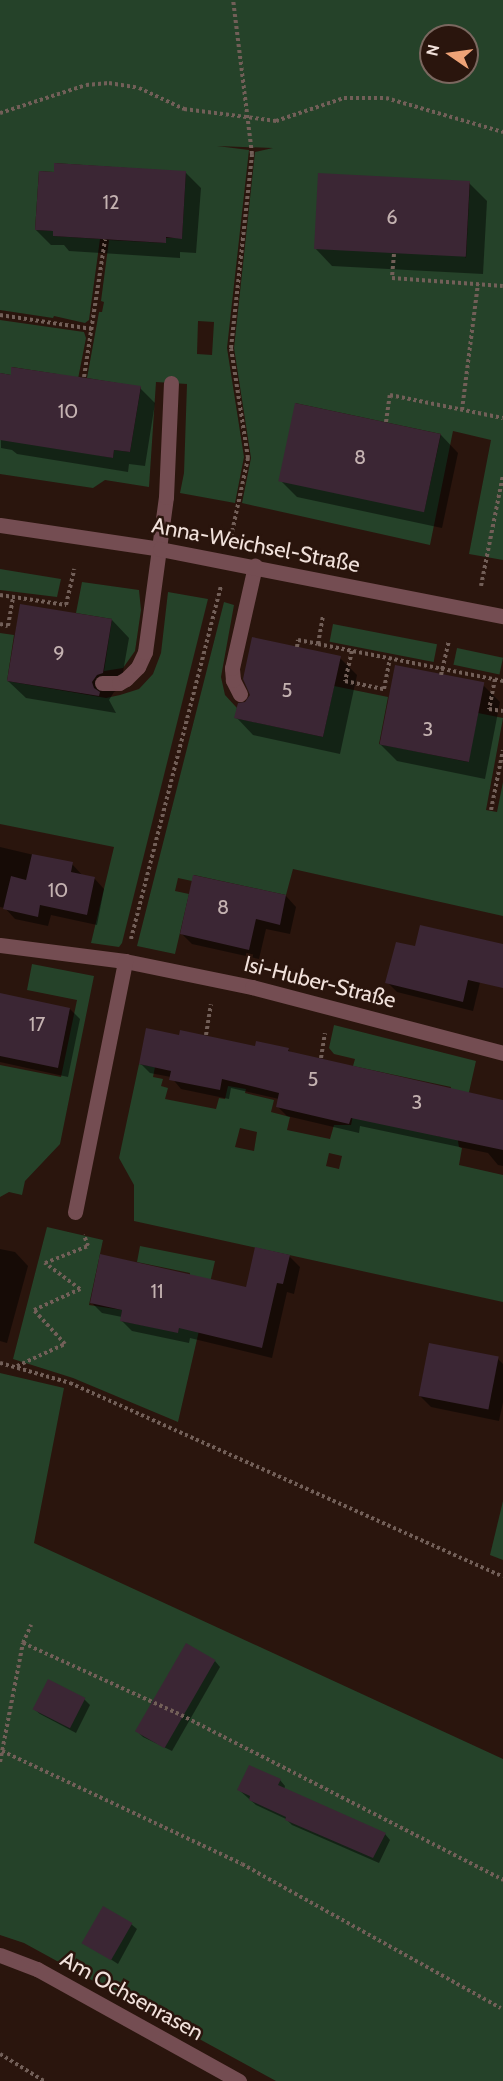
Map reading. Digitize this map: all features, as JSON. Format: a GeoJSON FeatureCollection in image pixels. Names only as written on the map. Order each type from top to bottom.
{"type":"FeatureCollection","features":[{"type":"Feature","properties":{"kind":"street"},"geometry":{"type":"LineString","coordinates":[[102,683],[118,683],[126,679],[143,660],[167,486],[171,383]]}},
{"type":"Feature","properties":{"kind":"street","name":"Anna-Weichsel-Straße"},"geometry":{"type":"LineString","coordinates":[[0,525],[255,566],[503,616]]}},
{"type":"Feature","properties":{"kind":"street"},"geometry":{"type":"LineString","coordinates":[[240,694],[233,680],[232,668],[255,566]]}},
{"type":"Feature","properties":{"kind":"street","name":"Isi-Huber-Straße"},"geometry":{"type":"LineString","coordinates":[[0,945],[125,961],[216,980],[503,1053]]}},
{"type":"Feature","properties":{"kind":"street"},"geometry":{"type":"LineString","coordinates":[[75,1212],[125,961]]}},
{"type":"Feature","properties":{"kind":"street","name":"Am Ochsenrasen"},"geometry":{"type":"LineString","coordinates":[[0,1955],[37,1969],[239,2081]]}},
{"type":"Feature","properties":{"kind":"path"},"geometry":{"type":"LineString","coordinates":[[125,961],[226,561],[248,458],[231,348],[252,154],[233,0]]}},
{"type":"Feature","properties":{"kind":"path"},"geometry":{"type":"LineString","coordinates":[[0,113],[26,107],[86,85],[109,83],[140,88],[184,109],[276,122],[329,101],[364,96],[399,100],[503,132]]}},
{"type":"Feature","properties":{"kind":"path"},"geometry":{"type":"LineString","coordinates":[[84,377],[105,240]]}},
{"type":"Feature","properties":{"kind":"path"},"geometry":{"type":"LineString","coordinates":[[394,254],[392,278],[503,286]]}},
{"type":"Feature","properties":{"kind":"path"},"geometry":{"type":"LineString","coordinates":[[462,410],[478,284]]}},
{"type":"Feature","properties":{"kind":"path"},"geometry":{"type":"LineString","coordinates":[[0,315],[92,329]]}},
{"type":"Feature","properties":{"kind":"path"},"geometry":{"type":"LineString","coordinates":[[386,422],[390,395],[503,418]]}},
{"type":"Feature","properties":{"kind":"path"},"geometry":{"type":"LineString","coordinates":[[476,611],[503,475]]}},
{"type":"Feature","properties":{"kind":"path"},"geometry":{"type":"LineString","coordinates":[[65,611],[74,569]]}},
{"type":"Feature","properties":{"kind":"path"},"geometry":{"type":"LineString","coordinates":[[0,595],[66,605]]}},
{"type":"Feature","properties":{"kind":"path"},"geometry":{"type":"LineString","coordinates":[[0,624],[8,626],[13,597]]}},
{"type":"Feature","properties":{"kind":"path"},"geometry":{"type":"LineString","coordinates":[[318,644],[323,616]]}},
{"type":"Feature","properties":{"kind":"path"},"geometry":{"type":"LineString","coordinates":[[297,647],[298,640],[390,658],[442,672],[503,681]]}},
{"type":"Feature","properties":{"kind":"path"},"geometry":{"type":"LineString","coordinates":[[442,672],[449,641]]}},
{"type":"Feature","properties":{"kind":"path"},"geometry":{"type":"LineString","coordinates":[[352,651],[345,681],[384,689],[390,658]]}},
{"type":"Feature","properties":{"kind":"path"},"geometry":{"type":"LineString","coordinates":[[495,680],[489,708],[503,711]]}},
{"type":"Feature","properties":{"kind":"path"},"geometry":{"type":"LineString","coordinates":[[492,810],[503,750]]}},
{"type":"Feature","properties":{"kind":"path"},"geometry":{"type":"LineString","coordinates":[[206,1035],[216,980]]}},
{"type":"Feature","properties":{"kind":"path"},"geometry":{"type":"LineString","coordinates":[[16,1367],[65,1344],[34,1310],[80,1289],[45,1263],[88,1246],[75,1212]]}},
{"type":"Feature","properties":{"kind":"path"},"geometry":{"type":"LineString","coordinates":[[0,1363],[70,1383],[503,1577]]}},
{"type":"Feature","properties":{"kind":"path"},"geometry":{"type":"LineString","coordinates":[[0,1762],[23,1643],[31,1625]]}},
{"type":"Feature","properties":{"kind":"path"},"geometry":{"type":"LineString","coordinates":[[23,1643],[181,1715],[503,1880]]}},
{"type":"Feature","properties":{"kind":"path"},"geometry":{"type":"LineString","coordinates":[[2,1751],[242,1864],[501,2008]]}},
{"type":"Feature","properties":{"kind":"path"},"geometry":{"type":"LineString","coordinates":[[0,2054],[45,2081]]}},
{"type":"Feature","properties":{"kind":"green space"},"geometry":{"type":"Polygon","coordinates":[[[0,0],[503,0],[503,560],[469,554],[491,440],[453,431],[430,545],[242,503],[251,458],[234,348],[255,152],[273,148],[217,146],[249,150],[227,348],[244,457],[235,503],[180,493],[184,473],[187,384],[156,382],[149,487],[105,480],[93,488],[0,474],[0,436],[113,458],[114,450],[130,452],[141,387],[87,378],[99,312],[102,312],[104,302],[101,301],[109,240],[165,243],[166,238],[182,238],[186,172],[54,163],[54,172],[39,171],[35,230],[53,231],[53,236],[100,239],[89,320],[85,323],[54,316],[53,318],[0,310],[0,0]],[[408,179],[466,258],[470,183],[408,179]],[[198,321],[197,354],[212,355],[214,322],[198,321]],[[295,403],[424,512],[441,434],[295,403]]]}},
{"type":"Feature","properties":{"kind":"green space"},"geometry":{"type":"Polygon","coordinates":[[[0,320],[84,332],[86,338],[77,384],[57,374],[12,367],[11,375],[0,373],[0,320]]]}},
{"type":"Feature","properties":{"kind":"green space"},"geometry":{"type":"Polygon","coordinates":[[[0,569],[61,579],[57,597],[0,590],[0,569]]]}},
{"type":"Feature","properties":{"kind":"green space"},"geometry":{"type":"Polygon","coordinates":[[[82,582],[139,590],[141,610],[135,651],[123,668],[104,671],[112,619],[76,613],[82,582]]]}},
{"type":"Feature","properties":{"kind":"green space"},"geometry":{"type":"Polygon","coordinates":[[[168,592],[208,599],[122,943],[119,947],[91,943],[114,847],[0,824],[0,633],[14,635],[7,681],[106,698],[120,695],[139,689],[153,674],[161,653],[168,592]]]}},
{"type":"Feature","properties":{"kind":"green space"},"geometry":{"type":"Polygon","coordinates":[[[224,602],[234,605],[221,677],[225,695],[237,708],[235,718],[323,737],[334,686],[388,697],[379,744],[468,762],[478,713],[503,718],[486,810],[497,812],[503,782],[503,916],[293,869],[286,895],[194,875],[192,881],[178,878],[175,891],[189,894],[175,954],[137,946],[224,602]]]}},
{"type":"Feature","properties":{"kind":"green space"},"geometry":{"type":"Polygon","coordinates":[[[333,624],[437,644],[434,662],[330,642],[333,624]]]}},
{"type":"Feature","properties":{"kind":"green space"},"geometry":{"type":"Polygon","coordinates":[[[457,648],[503,658],[499,674],[453,665],[457,648]]]}},
{"type":"Feature","properties":{"kind":"green space"},"geometry":{"type":"Polygon","coordinates":[[[32,964],[94,976],[60,1144],[25,1181],[22,1195],[9,1192],[0,1197],[0,1065],[61,1077],[77,1000],[27,990],[32,964]]]}},
{"type":"Feature","properties":{"kind":"green space"},"geometry":{"type":"Polygon","coordinates":[[[334,1025],[476,1061],[458,1141],[459,1147],[462,1148],[459,1165],[503,1175],[503,1302],[134,1221],[134,1185],[119,1158],[139,1064],[155,1067],[153,1077],[163,1079],[161,1086],[168,1088],[165,1099],[216,1109],[219,1098],[225,1099],[228,1086],[246,1089],[245,1093],[274,1100],[271,1112],[290,1117],[287,1130],[330,1139],[334,1125],[351,1125],[354,1111],[441,1137],[451,1087],[353,1066],[355,1059],[334,1054],[329,1048],[334,1025]],[[240,1128],[235,1147],[254,1151],[257,1132],[240,1128]],[[329,1153],[326,1166],[339,1169],[342,1156],[329,1153]]]}},
{"type":"Feature","properties":{"kind":"green space"},"geometry":{"type":"Polygon","coordinates":[[[47,1227],[103,1240],[89,1305],[122,1310],[121,1321],[178,1332],[190,1273],[137,1262],[140,1246],[215,1261],[178,1422],[73,1378],[13,1359],[47,1227]]]}},
{"type":"Feature","properties":{"kind":"green space"},"geometry":{"type":"Polygon","coordinates":[[[0,1373],[64,1388],[34,1543],[503,1759],[503,2081],[276,2081],[24,1943],[0,1935],[0,1373]]]}},
{"type":"Feature","properties":{"kind":"green space"},"geometry":{"type":"Polygon","coordinates":[[[503,1501],[503,1560],[490,1555],[503,1501]]]}},
{"type":"Feature","properties":{"kind":"building"},"geometry":{"type":"Polygon","coordinates":[[[54,163],[186,171],[182,239],[166,237],[166,243],[53,236],[53,231],[35,230],[39,171],[54,172],[54,163]]]}},
{"type":"Feature","properties":{"kind":"building"},"geometry":{"type":"Polygon","coordinates":[[[318,173],[470,181],[466,257],[314,249],[318,173]]]}},
{"type":"Feature","properties":{"kind":"building"},"geometry":{"type":"Polygon","coordinates":[[[11,367],[141,386],[130,452],[114,450],[113,458],[0,440],[0,373],[11,375],[11,367]]]}},
{"type":"Feature","properties":{"kind":"building"},"geometry":{"type":"Polygon","coordinates":[[[295,403],[441,434],[424,512],[278,481],[295,403]]]}},
{"type":"Feature","properties":{"kind":"building"},"geometry":{"type":"Polygon","coordinates":[[[20,604],[112,619],[103,673],[97,675],[92,682],[94,688],[100,692],[99,696],[7,681],[20,604]]]}},
{"type":"Feature","properties":{"kind":"building"},"geometry":{"type":"Polygon","coordinates":[[[252,637],[341,656],[323,737],[234,718],[238,703],[245,702],[250,695],[243,679],[252,637]]]}},
{"type":"Feature","properties":{"kind":"building"},"geometry":{"type":"Polygon","coordinates":[[[395,665],[484,682],[469,762],[380,745],[395,665]]]}},
{"type":"Feature","properties":{"kind":"building"},"geometry":{"type":"Polygon","coordinates":[[[32,854],[73,862],[71,872],[95,877],[87,915],[40,905],[38,917],[3,909],[11,876],[26,880],[32,854]]]}},
{"type":"Feature","properties":{"kind":"building"},"geometry":{"type":"Polygon","coordinates":[[[193,875],[286,895],[280,925],[256,919],[249,950],[180,934],[193,875]]]}},
{"type":"Feature","properties":{"kind":"building"},"geometry":{"type":"Polygon","coordinates":[[[420,925],[503,944],[503,988],[468,980],[463,1002],[385,983],[396,942],[415,946],[420,925]]]}},
{"type":"Feature","properties":{"kind":"building"},"geometry":{"type":"Polygon","coordinates":[[[0,993],[70,1008],[58,1068],[0,1056],[0,993]]]}},
{"type":"Feature","properties":{"kind":"building"},"geometry":{"type":"Polygon","coordinates":[[[146,1028],[179,1035],[180,1030],[255,1046],[256,1041],[289,1048],[288,1051],[503,1100],[503,1150],[351,1118],[349,1124],[276,1107],[279,1093],[222,1079],[220,1090],[169,1080],[171,1071],[139,1064],[146,1028]]]}},
{"type":"Feature","properties":{"kind":"building"},"geometry":{"type":"Polygon","coordinates":[[[255,1247],[290,1255],[283,1284],[277,1283],[262,1348],[179,1328],[178,1333],[120,1321],[122,1310],[90,1303],[100,1254],[246,1287],[255,1247]]]}},
{"type":"Feature","properties":{"kind":"building"},"geometry":{"type":"Polygon","coordinates":[[[429,1343],[499,1357],[488,1410],[419,1396],[429,1343]]]}},
{"type":"Feature","properties":{"kind":"building"},"geometry":{"type":"Polygon","coordinates":[[[186,1643],[215,1660],[164,1748],[135,1731],[186,1643]]]}},
{"type":"Feature","properties":{"kind":"building"},"geometry":{"type":"Polygon","coordinates":[[[48,1679],[85,1698],[70,1728],[33,1709],[48,1679]]]}},
{"type":"Feature","properties":{"kind":"building"},"geometry":{"type":"Polygon","coordinates":[[[249,1765],[281,1779],[278,1785],[386,1833],[373,1858],[285,1820],[286,1817],[249,1800],[250,1796],[237,1790],[249,1765]]]}},
{"type":"Feature","properties":{"kind":"building"},"geometry":{"type":"Polygon","coordinates":[[[103,1906],[132,1923],[111,1960],[82,1943],[103,1906]]]}}]}
